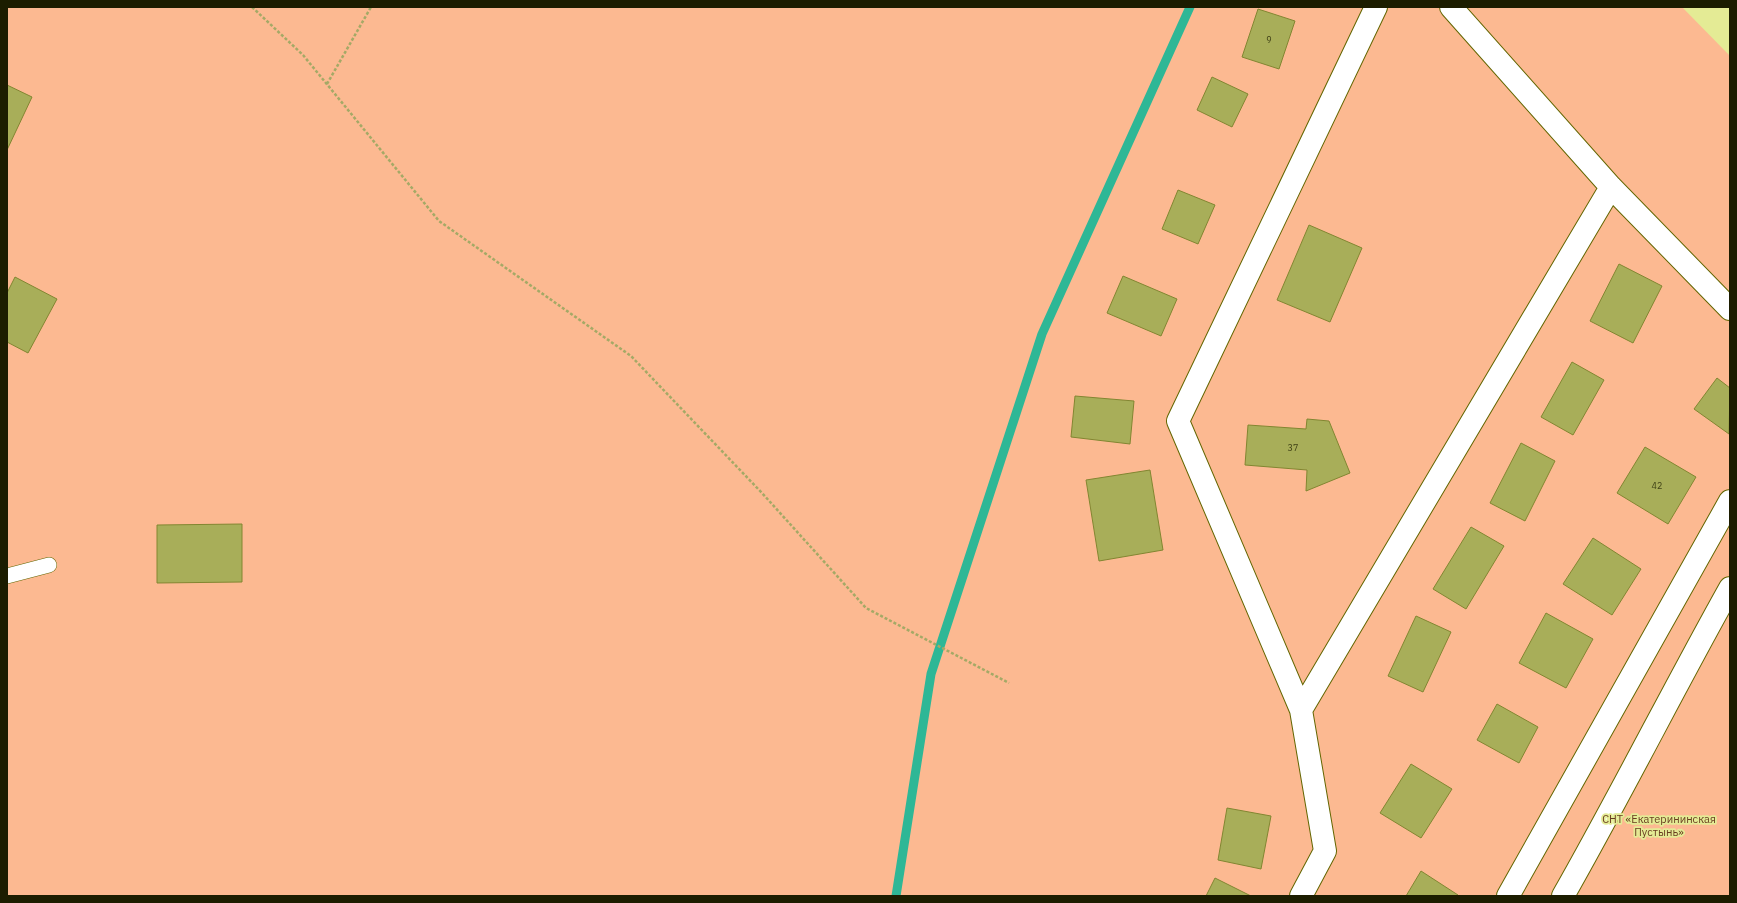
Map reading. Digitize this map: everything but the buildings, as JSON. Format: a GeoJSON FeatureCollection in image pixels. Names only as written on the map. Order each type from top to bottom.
{"type":"FeatureCollection","features":[{"type":"Feature","properties":{"kind":"street"},"geometry":{"type":"LineString","coordinates":[[1301,896],[1325,851],[1301,710],[1178,421],[1376,7]]}},
{"type":"Feature","properties":{"kind":"street"},"geometry":{"type":"LineString","coordinates":[[1451,7],[1611,187],[1730,309]]}},
{"type":"Feature","properties":{"kind":"street"},"geometry":{"type":"LineString","coordinates":[[1301,710],[1611,187]]}},
{"type":"Feature","properties":{"kind":"street"},"geometry":{"type":"LineString","coordinates":[[1508,896],[1730,501]]}},
{"type":"Feature","properties":{"kind":"street"},"geometry":{"type":"LineString","coordinates":[[1563,896],[1607,818],[1700,641],[1730,588]]}},
{"type":"Feature","properties":{"kind":"lane"},"geometry":{"type":"LineString","coordinates":[[7,576],[49,565]]}},
{"type":"Feature","properties":{"kind":"path"},"geometry":{"type":"LineString","coordinates":[[252,7],[303,55],[438,221],[631,356],[762,493],[866,608],[1009,683]]}},
{"type":"Feature","properties":{"kind":"path"},"geometry":{"type":"LineString","coordinates":[[327,84],[371,7]]}},
{"type":"Feature","properties":{"kind":"green space","name":"СНТ «Екатерининская Пустынь»"},"geometry":{"type":"Polygon","coordinates":[[[7,7],[1682,7],[1730,56],[1730,896],[7,896],[7,7]]]}},
{"type":"Feature","properties":{"kind":"waterway"},"geometry":{"type":"LineString","coordinates":[[896,896],[931,674],[1042,334],[1190,7]]}}]}
